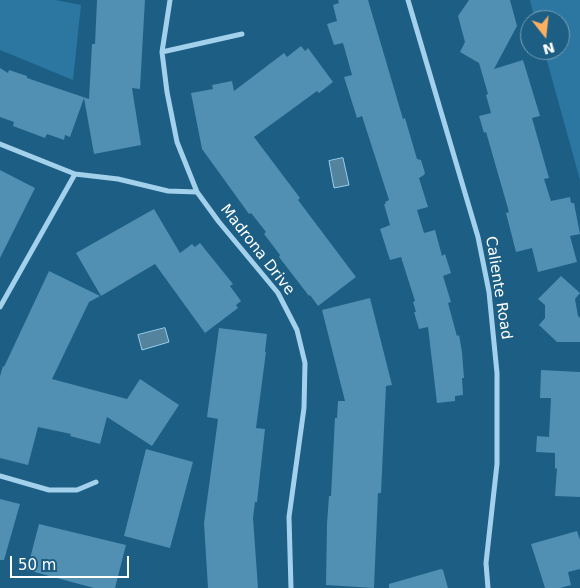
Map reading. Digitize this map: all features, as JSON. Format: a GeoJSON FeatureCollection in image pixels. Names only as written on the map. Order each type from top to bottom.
{"type":"FeatureCollection","features":[{"type":"Feature","properties":{"kind":"street","name":"Madrona Drive"},"geometry":{"type":"LineString","coordinates":[[170,0],[162,52],[167,92],[177,142],[197,192],[219,222],[278,293],[297,330],[305,363],[304,408],[289,517],[291,588]]}},
{"type":"Feature","properties":{"kind":"street","name":"Caliente Road"},"geometry":{"type":"LineString","coordinates":[[408,0],[478,236],[489,292],[497,373],[497,464],[486,563],[488,588]]}},
{"type":"Feature","properties":{"kind":"street"},"geometry":{"type":"LineString","coordinates":[[162,52],[242,34]]}},
{"type":"Feature","properties":{"kind":"street"},"geometry":{"type":"LineString","coordinates":[[0,144],[76,174],[118,179],[168,191],[197,192]]}},
{"type":"Feature","properties":{"kind":"street"},"geometry":{"type":"LineString","coordinates":[[0,307],[76,174]]}},
{"type":"Feature","properties":{"kind":"street"},"geometry":{"type":"LineString","coordinates":[[0,476],[49,490],[77,490],[96,482]]}},
{"type":"Feature","properties":{"kind":"shaded area"},"geometry":{"type":"Polygon","coordinates":[[[0,0],[55,0],[81,5],[73,80],[0,50],[0,0]]]}},
{"type":"Feature","properties":{"kind":"shaded area"},"geometry":{"type":"Polygon","coordinates":[[[530,0],[580,0],[580,180],[547,60],[570,60],[570,10],[532,10],[530,0]]]}},
{"type":"Feature","properties":{"kind":"shaded area"},"geometry":{"type":"Polygon","coordinates":[[[343,158],[349,185],[334,188],[329,161],[343,158]]]}},
{"type":"Feature","properties":{"kind":"shaded area"},"geometry":{"type":"Polygon","coordinates":[[[165,328],[169,342],[142,350],[138,335],[165,328]]]}},
{"type":"Feature","properties":{"kind":"building"},"geometry":{"type":"Polygon","coordinates":[[[97,0],[145,0],[140,89],[132,88],[141,145],[94,154],[84,98],[70,137],[65,135],[64,140],[47,134],[45,138],[13,126],[14,122],[0,117],[0,68],[8,73],[9,70],[89,99],[92,44],[95,44],[97,0]]]}},
{"type":"Feature","properties":{"kind":"building"},"geometry":{"type":"Polygon","coordinates":[[[338,0],[368,0],[403,119],[405,118],[417,159],[421,160],[425,173],[419,178],[428,207],[417,210],[424,233],[435,230],[442,256],[445,254],[451,273],[443,276],[451,302],[448,303],[457,336],[459,335],[462,352],[463,395],[455,396],[455,401],[437,403],[428,327],[419,329],[414,312],[416,312],[413,302],[415,301],[401,257],[390,260],[380,229],[390,225],[384,204],[389,200],[362,116],[357,118],[344,77],[352,75],[343,43],[334,45],[327,24],[337,21],[333,5],[339,3],[338,0]]]}},
{"type":"Feature","properties":{"kind":"building"},"geometry":{"type":"Polygon","coordinates":[[[469,0],[510,0],[517,26],[494,69],[523,60],[540,116],[532,118],[549,178],[544,179],[551,201],[570,197],[571,203],[574,203],[580,234],[570,236],[577,262],[538,272],[532,248],[516,252],[506,213],[509,212],[486,132],[484,133],[479,116],[491,113],[486,95],[488,94],[479,63],[460,52],[465,42],[458,16],[469,0]]]}},
{"type":"Feature","properties":{"kind":"building"},"geometry":{"type":"Polygon","coordinates":[[[301,46],[305,51],[308,48],[333,82],[319,93],[317,91],[254,137],[300,198],[298,200],[356,277],[318,306],[279,257],[280,255],[264,234],[266,232],[251,213],[249,214],[202,149],[191,93],[213,89],[212,85],[232,81],[234,91],[284,53],[287,57],[301,46]]]}},
{"type":"Feature","properties":{"kind":"building"},"geometry":{"type":"Polygon","coordinates":[[[0,170],[35,188],[0,258],[0,170]]]}},
{"type":"Feature","properties":{"kind":"building"},"geometry":{"type":"Polygon","coordinates":[[[154,209],[180,253],[192,244],[195,247],[200,243],[233,284],[230,286],[241,301],[236,305],[238,308],[205,333],[155,264],[101,296],[76,253],[154,209]]]}},
{"type":"Feature","properties":{"kind":"building"},"geometry":{"type":"Polygon","coordinates":[[[49,271],[100,296],[89,302],[52,379],[127,399],[140,379],[179,405],[152,446],[107,417],[100,444],[70,436],[71,434],[38,427],[28,465],[0,458],[0,376],[3,366],[49,271]]]}},
{"type":"Feature","properties":{"kind":"building"},"geometry":{"type":"Polygon","coordinates":[[[561,276],[580,293],[575,299],[580,318],[580,342],[557,342],[539,325],[545,318],[545,305],[538,299],[561,276]]]}},
{"type":"Feature","properties":{"kind":"building"},"geometry":{"type":"Polygon","coordinates":[[[370,298],[392,385],[386,386],[381,493],[378,493],[374,588],[326,585],[327,524],[329,496],[331,496],[335,418],[337,418],[338,401],[345,401],[322,310],[370,298]]]}},
{"type":"Feature","properties":{"kind":"building"},"geometry":{"type":"Polygon","coordinates":[[[219,328],[267,334],[256,428],[265,429],[257,502],[255,502],[253,518],[258,588],[208,588],[204,523],[218,419],[207,417],[219,328]]]}},
{"type":"Feature","properties":{"kind":"building"},"geometry":{"type":"Polygon","coordinates":[[[541,370],[580,372],[580,497],[555,496],[557,468],[555,469],[555,453],[536,452],[537,436],[549,437],[551,398],[540,398],[541,370]]]}},
{"type":"Feature","properties":{"kind":"building"},"geometry":{"type":"Polygon","coordinates":[[[146,449],[193,462],[170,548],[124,536],[146,449]]]}},
{"type":"Feature","properties":{"kind":"building"},"geometry":{"type":"Polygon","coordinates":[[[0,499],[20,504],[4,560],[0,560],[0,499]]]}},
{"type":"Feature","properties":{"kind":"building"},"geometry":{"type":"Polygon","coordinates":[[[39,524],[126,545],[115,588],[94,588],[27,570],[39,524]]]}},
{"type":"Feature","properties":{"kind":"building"},"geometry":{"type":"Polygon","coordinates":[[[577,531],[580,540],[580,569],[568,572],[571,585],[560,588],[545,588],[531,544],[577,531]]]}},
{"type":"Feature","properties":{"kind":"building"},"geometry":{"type":"Polygon","coordinates":[[[443,570],[448,588],[389,588],[389,584],[443,570]]]}}]}
